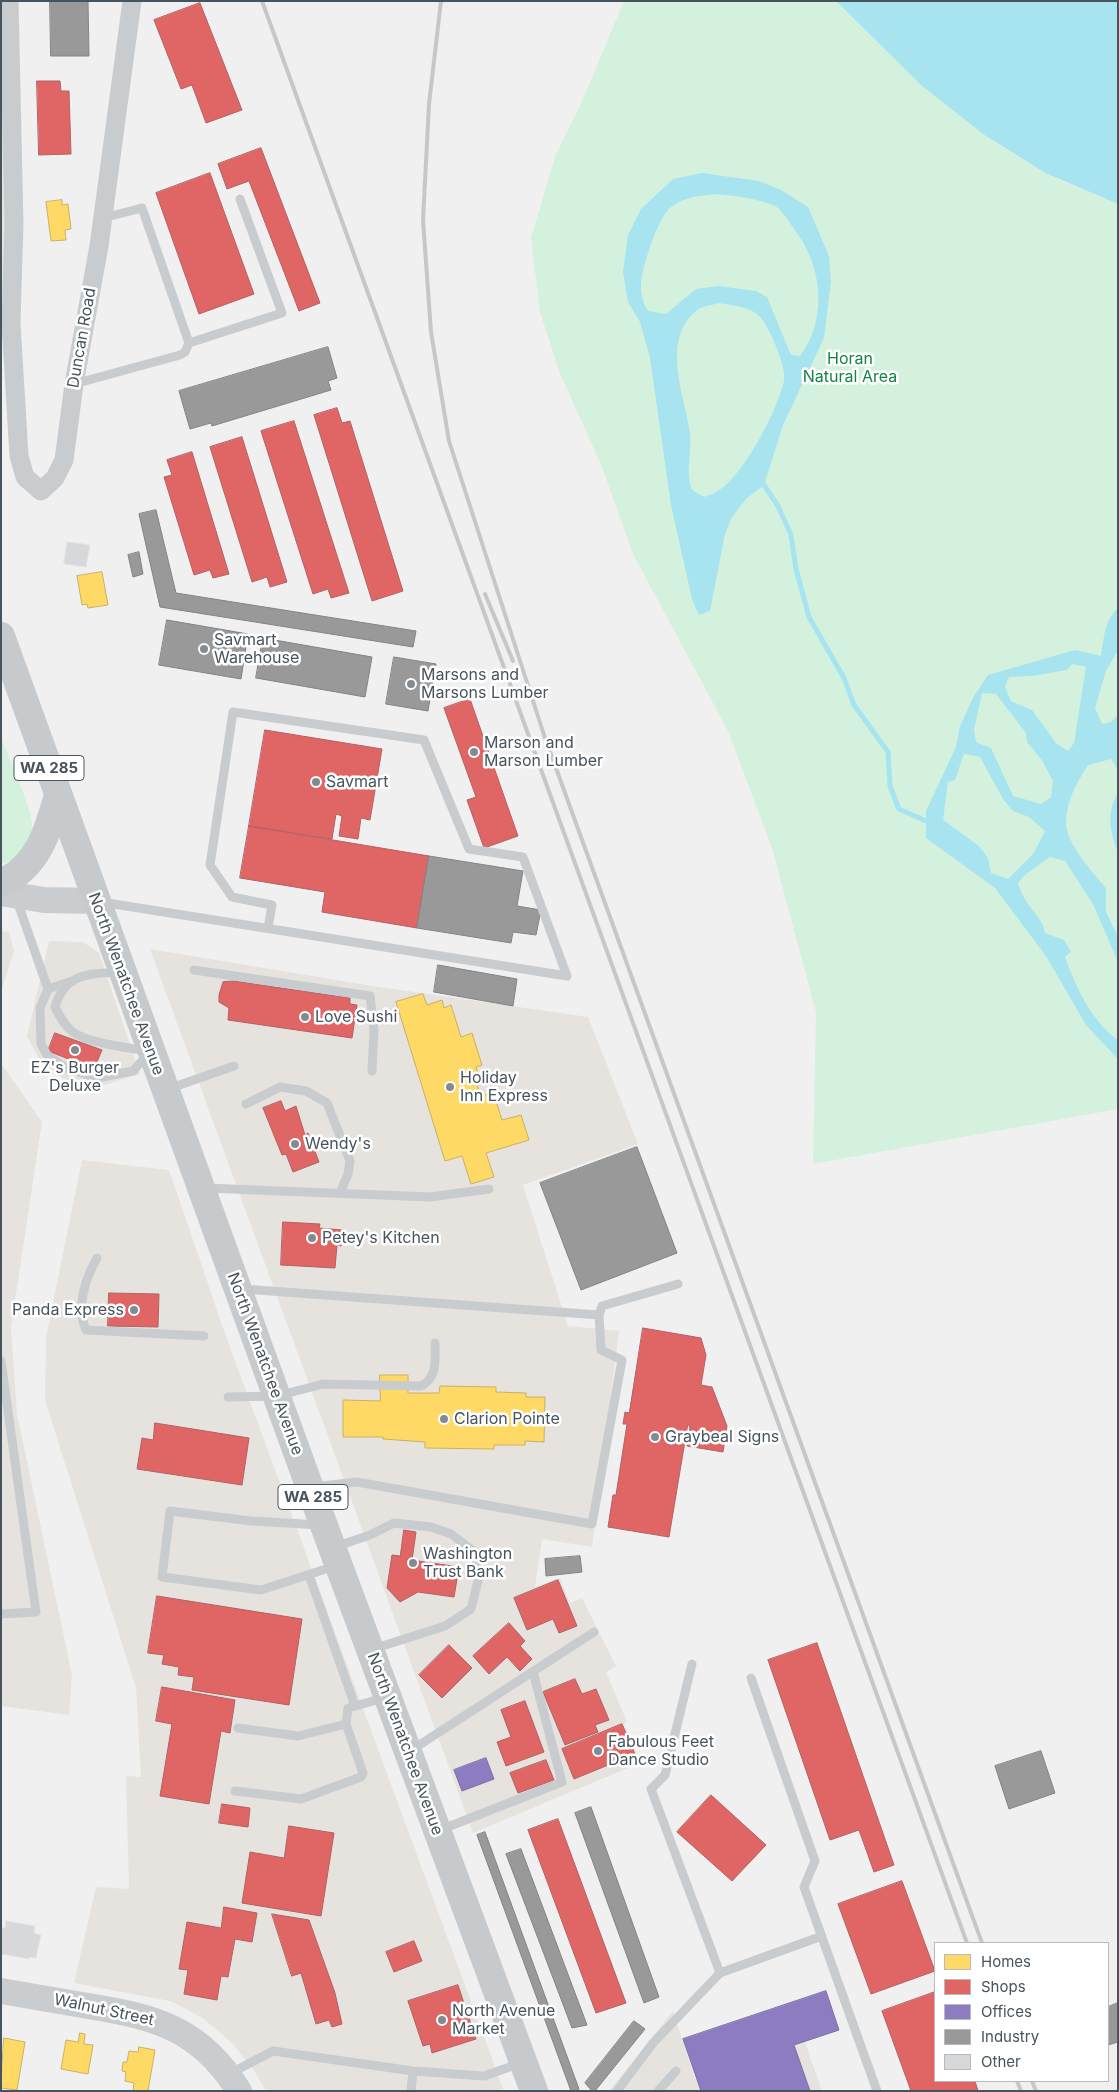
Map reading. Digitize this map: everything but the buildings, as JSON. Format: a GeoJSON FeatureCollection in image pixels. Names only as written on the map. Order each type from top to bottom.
{"type":"FeatureCollection","features":[{"type":"Feature","properties":{"kind":"main road","name":"North Wenatchee Avenue"},"geometry":{"type":"LineString","coordinates":[[1,636],[310,1488],[534,2091]]}},
{"type":"Feature","properties":{"kind":"main road"},"geometry":{"type":"LineString","coordinates":[[6,891],[38,850],[48,830],[58,795]]}},
{"type":"Feature","properties":{"kind":"street","name":"Duncan Road"},"geometry":{"type":"LineString","coordinates":[[9,1],[14,224],[6,324],[19,456],[24,478],[41,491],[55,478],[64,460],[74,384],[103,218],[132,1]]}},
{"type":"Feature","properties":{"kind":"street"},"geometry":{"type":"LineString","coordinates":[[6,891],[44,900],[96,901]]}},
{"type":"Feature","properties":{"kind":"street","name":"Walnut Street"},"geometry":{"type":"LineString","coordinates":[[1,1991],[150,2018],[186,2036],[204,2048],[234,2083]]}},
{"type":"Feature","properties":{"kind":"lane"},"geometry":{"type":"LineString","coordinates":[[189,343],[282,313],[240,199]]}},
{"type":"Feature","properties":{"kind":"lane"},"geometry":{"type":"LineString","coordinates":[[74,384],[180,355],[185,352],[189,343],[142,208],[103,218]]}},
{"type":"Feature","properties":{"kind":"lane"},"geometry":{"type":"LineString","coordinates":[[96,901],[567,976],[523,857],[469,850],[424,740],[233,712],[210,865],[232,896],[272,905],[268,928]]}},
{"type":"Feature","properties":{"kind":"lane"},"geometry":{"type":"LineString","coordinates":[[6,891],[48,989],[40,1008],[41,1044],[47,1055],[66,1068],[97,1078],[133,1071],[151,1051]]}},
{"type":"Feature","properties":{"kind":"lane"},"geometry":{"type":"LineString","coordinates":[[194,970],[370,996],[374,1030],[372,1071]]}},
{"type":"Feature","properties":{"kind":"lane"},"geometry":{"type":"LineString","coordinates":[[48,989],[94,974],[122,972]]}},
{"type":"Feature","properties":{"kind":"lane"},"geometry":{"type":"LineString","coordinates":[[69,982],[60,992],[55,1007],[62,1021],[74,1034],[112,1045],[151,1051]]}},
{"type":"Feature","properties":{"kind":"lane"},"geometry":{"type":"LineString","coordinates":[[165,1090],[234,1066]]}},
{"type":"Feature","properties":{"kind":"lane"},"geometry":{"type":"LineString","coordinates":[[246,1104],[280,1087],[306,1091],[327,1103],[350,1161],[348,1174],[340,1193]]}},
{"type":"Feature","properties":{"kind":"lane"},"geometry":{"type":"LineString","coordinates":[[201,1188],[430,1197],[489,1189]]}},
{"type":"Feature","properties":{"kind":"lane"},"geometry":{"type":"LineString","coordinates":[[97,1258],[87,1276],[80,1318],[86,1330],[204,1336]]}},
{"type":"Feature","properties":{"kind":"lane"},"geometry":{"type":"LineString","coordinates":[[310,1488],[357,1482],[592,1524],[622,1360],[601,1350],[599,1315],[602,1306],[678,1284]]}},
{"type":"Feature","properties":{"kind":"lane"},"geometry":{"type":"LineString","coordinates":[[238,1289],[599,1315]]}},
{"type":"Feature","properties":{"kind":"lane"},"geometry":{"type":"LineString","coordinates":[[228,1397],[277,1396],[324,1384],[421,1386],[427,1383],[434,1373],[435,1343]]}},
{"type":"Feature","properties":{"kind":"lane"},"geometry":{"type":"LineString","coordinates":[[1,1361],[36,1612],[1,1614]]}},
{"type":"Feature","properties":{"kind":"lane"},"geometry":{"type":"LineString","coordinates":[[332,1546],[309,1575],[261,1590],[162,1577],[170,1511],[251,1521],[332,1546],[370,1535],[394,1523],[431,1527],[451,1534],[475,1552],[479,1577],[471,1609],[445,1626],[370,1650]]}},
{"type":"Feature","properties":{"kind":"lane"},"geometry":{"type":"LineString","coordinates":[[309,1575],[355,1706]]}},
{"type":"Feature","properties":{"kind":"lane"},"geometry":{"type":"LineString","coordinates":[[408,1752],[594,1632]]}},
{"type":"Feature","properties":{"kind":"lane"},"geometry":{"type":"LineString","coordinates":[[692,1664],[665,1775],[651,1789],[720,1973]]}},
{"type":"Feature","properties":{"kind":"lane"},"geometry":{"type":"LineString","coordinates":[[438,1832],[562,1782],[533,1672]]}},
{"type":"Feature","properties":{"kind":"lane"},"geometry":{"type":"LineString","coordinates":[[751,1678],[815,1861],[804,1887],[876,2091]]}},
{"type":"Feature","properties":{"kind":"lane"},"geometry":{"type":"LineString","coordinates":[[234,1791],[301,1799],[361,1777],[363,1773],[346,1724],[348,1708],[388,1697]]}},
{"type":"Feature","properties":{"kind":"lane"},"geometry":{"type":"LineString","coordinates":[[238,1728],[298,1736],[346,1724]]}},
{"type":"Feature","properties":{"kind":"lane"},"geometry":{"type":"LineString","coordinates":[[618,2091],[653,2044],[720,1973],[822,1936]]}},
{"type":"Feature","properties":{"kind":"lane"},"geometry":{"type":"LineString","coordinates":[[234,2083],[246,2064],[274,2051],[413,2071],[484,2076],[523,2062]]}},
{"type":"Feature","properties":{"kind":"lane"},"geometry":{"type":"LineString","coordinates":[[411,2091],[413,2071]]}},
{"type":"Feature","properties":{"kind":"lane"},"geometry":{"type":"LineString","coordinates":[[661,2089],[676,2071]]}},
{"type":"Feature","properties":{"kind":"shaded area"},"geometry":{"type":"Polygon","coordinates":[[[1,34],[7,287],[1,298],[1,34]]]}},
{"type":"Feature","properties":{"kind":"shaded area"},"geometry":{"type":"Polygon","coordinates":[[[1,931],[9,932],[14,951],[1,992],[1,931]]]}},
{"type":"Feature","properties":{"kind":"shaded area"},"geometry":{"type":"Polygon","coordinates":[[[49,941],[83,942],[99,953],[140,1074],[82,1092],[40,1061],[27,1036],[49,941]]]}},
{"type":"Feature","properties":{"kind":"shaded area"},"geometry":{"type":"Polygon","coordinates":[[[150,949],[379,987],[588,1017],[638,1144],[523,1185],[568,1326],[619,1331],[592,1547],[542,1539],[535,1587],[560,1578],[570,1603],[582,1598],[616,1666],[606,1672],[627,1722],[624,1724],[640,1763],[473,1833],[150,949]]]}},
{"type":"Feature","properties":{"kind":"shaded area"},"geometry":{"type":"Polygon","coordinates":[[[1,1063],[42,1122],[11,1327],[17,1414],[72,1675],[69,1715],[1,1706],[1,1063]]]}},
{"type":"Feature","properties":{"kind":"shaded area"},"geometry":{"type":"Polygon","coordinates":[[[82,1160],[169,1170],[228,1342],[504,2091],[266,2091],[255,2072],[233,2044],[204,2019],[188,2010],[170,2001],[74,1983],[96,1887],[129,1889],[126,1776],[141,1777],[136,1688],[45,1400],[46,1337],[82,1160]]]}},
{"type":"Feature","properties":{"kind":"shaded area"},"geometry":{"type":"Polygon","coordinates":[[[673,2011],[695,2079],[805,2042],[822,2091],[609,2091],[673,2011]]]}},
{"type":"Feature","properties":{"kind":"green space","name":"Horan Natural Area"},"geometry":{"type":"Polygon","coordinates":[[[624,1],[836,1],[909,72],[986,135],[1053,177],[1118,204],[1118,1109],[813,1164],[816,1012],[772,848],[728,731],[633,554],[602,467],[559,371],[540,312],[531,238],[555,157],[583,99],[624,1]]]}},
{"type":"Feature","properties":{"kind":"green space"},"geometry":{"type":"Polygon","coordinates":[[[1,737],[24,795],[32,825],[30,838],[24,850],[14,859],[1,864],[1,737]]]}},
{"type":"Feature","properties":{"kind":"water"},"geometry":{"type":"Polygon","coordinates":[[[836,1],[1118,1],[1118,204],[1045,173],[983,134],[921,85],[836,1]]]}},
{"type":"Feature","properties":{"kind":"water"},"geometry":{"type":"Polygon","coordinates":[[[702,173],[759,181],[781,190],[808,207],[829,256],[831,281],[824,338],[783,425],[764,485],[746,499],[732,517],[725,534],[710,611],[699,615],[692,599],[671,505],[650,358],[640,322],[628,302],[623,272],[628,235],[641,209],[673,179],[702,173]],[[715,194],[697,196],[676,204],[671,207],[661,221],[651,244],[642,277],[641,292],[646,308],[648,311],[666,314],[696,289],[719,286],[756,291],[767,297],[791,355],[800,356],[809,341],[818,307],[818,290],[810,256],[784,215],[775,206],[753,199],[715,194]],[[719,303],[697,310],[686,322],[677,352],[680,386],[690,433],[690,483],[692,490],[704,497],[716,492],[728,483],[748,457],[767,425],[784,381],[783,367],[777,349],[761,318],[753,311],[719,303]]]}},
{"type":"Feature","properties":{"kind":"water"},"geometry":{"type":"Polygon","coordinates":[[[1118,608],[1118,650],[1106,671],[1095,708],[1102,724],[1111,722],[1118,715],[1118,770],[1111,759],[1088,765],[1070,799],[1066,823],[1067,831],[1075,848],[1106,888],[1106,912],[1118,937],[1118,962],[1093,904],[1065,861],[1050,857],[1026,874],[1018,883],[1024,898],[1041,921],[1045,933],[1064,940],[1071,952],[1065,957],[1074,980],[1092,1013],[1108,1032],[1118,1040],[1118,1059],[1086,1025],[1046,956],[995,888],[926,838],[926,811],[956,747],[960,726],[974,696],[988,675],[1075,650],[1101,656],[1105,630],[1113,613],[1118,608]],[[1072,664],[1067,670],[1032,676],[1009,677],[1005,687],[1011,701],[1032,710],[1056,743],[1068,751],[1074,743],[1086,667],[1072,664]],[[982,693],[974,730],[976,742],[991,748],[1013,796],[1041,804],[1051,797],[1053,781],[1042,760],[1027,742],[1026,733],[996,694],[982,693]],[[964,754],[955,780],[948,782],[943,820],[979,846],[988,858],[991,873],[1008,879],[1034,853],[1045,831],[1029,817],[1013,811],[1003,799],[980,757],[964,754]]]}},
{"type":"Feature","properties":{"kind":"water"},"geometry":{"type":"Polygon","coordinates":[[[1118,793],[1118,852],[1110,822],[1112,807],[1118,793]]]}},
{"type":"Feature","properties":{"kind":"waterway"},"geometry":{"type":"LineString","coordinates":[[764,485],[778,506],[791,535],[796,569],[809,617],[844,678],[854,705],[888,752],[890,786],[899,809],[926,821]]}},
{"type":"Feature","properties":{"kind":"railway"},"geometry":{"type":"LineString","coordinates":[[262,1],[967,1942]]}},
{"type":"Feature","properties":{"kind":"railway"},"geometry":{"type":"LineString","coordinates":[[441,1],[429,104],[423,220],[431,332],[449,441],[544,735],[982,1942]]}},
{"type":"Feature","properties":{"kind":"railway"},"geometry":{"type":"LineString","coordinates":[[485,594],[513,661]]}},
{"type":"Feature","properties":{"kind":"railway"},"geometry":{"type":"LineString","coordinates":[[1017,2082],[1021,2091]]}},
{"type":"Feature","properties":{"kind":"railway"},"geometry":{"type":"LineString","coordinates":[[1032,2082],[1036,2091]]}},
{"type":"Feature","properties":{"kind":"place","name":"Savmart Warehouse"},"geometry":{"type":"Point","coordinates":[204,649]}},
{"type":"Feature","properties":{"kind":"place","name":"Marsons and Marsons Lumber"},"geometry":{"type":"Point","coordinates":[411,684]}},
{"type":"Feature","properties":{"kind":"place","name":"Marson and Marson Lumber"},"geometry":{"type":"Point","coordinates":[474,752]}},
{"type":"Feature","properties":{"kind":"place","name":"Savmart"},"geometry":{"type":"Point","coordinates":[316,782]}},
{"type":"Feature","properties":{"kind":"place","name":"Love Sushi"},"geometry":{"type":"Point","coordinates":[305,1017]}},
{"type":"Feature","properties":{"kind":"place","name":"EZ's Burger Deluxe"},"geometry":{"type":"Point","coordinates":[75,1050]}},
{"type":"Feature","properties":{"kind":"place","name":"Holiday Inn Express"},"geometry":{"type":"Point","coordinates":[450,1087]}},
{"type":"Feature","properties":{"kind":"place","name":"Wendy's"},"geometry":{"type":"Point","coordinates":[295,1144]}},
{"type":"Feature","properties":{"kind":"place","name":"Petey's Kitchen"},"geometry":{"type":"Point","coordinates":[312,1238]}},
{"type":"Feature","properties":{"kind":"place","name":"Panda Express"},"geometry":{"type":"Point","coordinates":[134,1310]}},
{"type":"Feature","properties":{"kind":"place","name":"Clarion Pointe"},"geometry":{"type":"Point","coordinates":[444,1419]}},
{"type":"Feature","properties":{"kind":"place","name":"Graybeal Signs"},"geometry":{"type":"Point","coordinates":[655,1437]}},
{"type":"Feature","properties":{"kind":"place","name":"Washington Trust Bank"},"geometry":{"type":"Point","coordinates":[413,1563]}},
{"type":"Feature","properties":{"kind":"place","name":"Fabulous Feet Dance Studio"},"geometry":{"type":"Point","coordinates":[598,1751]}},
{"type":"Feature","properties":{"kind":"place","name":"North Avenue Market"},"geometry":{"type":"Point","coordinates":[442,2020]}}]}
